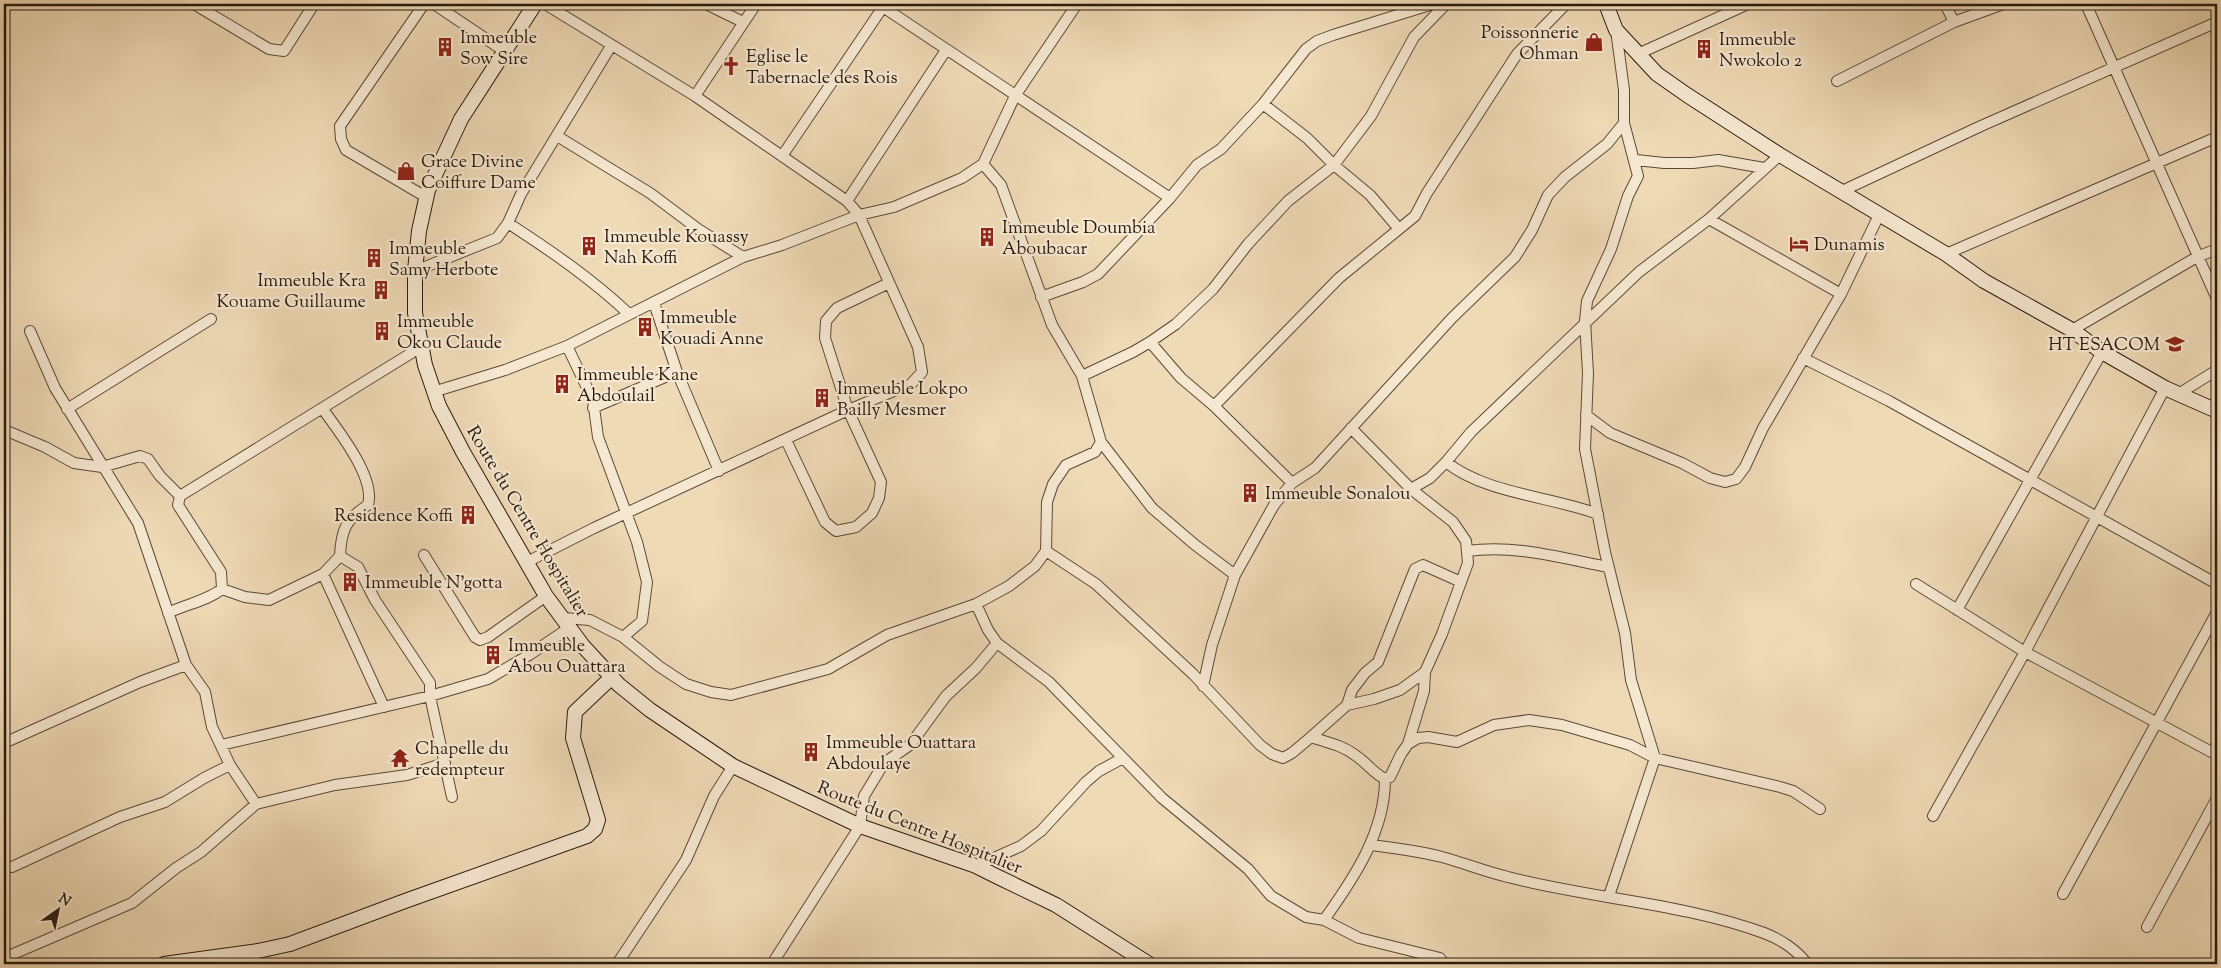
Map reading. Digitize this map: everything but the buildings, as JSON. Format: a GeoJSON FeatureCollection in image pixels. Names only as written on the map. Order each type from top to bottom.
{"type":"FeatureCollection","features":[{"type":"Feature","properties":{"kind":"street"},"geometry":{"type":"LineString","coordinates":[[194,4],[269,49],[284,51],[314,4]]}},
{"type":"Feature","properties":{"kind":"street"},"geometry":{"type":"LineString","coordinates":[[424,4],[340,126],[341,139],[346,150],[426,196]]}},
{"type":"Feature","properties":{"kind":"street"},"geometry":{"type":"LineString","coordinates":[[434,4],[504,51]]}},
{"type":"Feature","properties":{"kind":"street","name":"Route du Centre Hospitalier"},"geometry":{"type":"LineString","coordinates":[[535,4],[461,120],[445,151],[426,196],[419,231],[415,271],[415,313],[421,347],[434,392],[462,452],[546,596],[566,623],[612,677],[650,710],[733,766],[860,826],[976,866],[1056,905],[1148,964]]}},
{"type":"Feature","properties":{"kind":"street"},"geometry":{"type":"LineString","coordinates":[[527,562],[594,528],[848,410],[911,384],[922,372],[918,347],[858,215],[848,201],[695,96],[545,4]]}},
{"type":"Feature","properties":{"kind":"street"},"geometry":{"type":"LineString","coordinates":[[706,4],[743,22]]}},
{"type":"Feature","properties":{"kind":"street"},"geometry":{"type":"LineString","coordinates":[[695,96],[756,4]]}},
{"type":"Feature","properties":{"kind":"street"},"geometry":{"type":"LineString","coordinates":[[434,392],[505,370],[566,346],[629,314],[654,304],[743,257],[782,245],[858,215],[894,207],[962,178],[983,164],[1015,96],[1077,4]]}},
{"type":"Feature","properties":{"kind":"street"},"geometry":{"type":"LineString","coordinates":[[1041,297],[1083,282],[1098,274],[1170,198],[1197,165],[1221,149],[1263,104],[1306,49],[1317,41],[1432,4]]}},
{"type":"Feature","properties":{"kind":"street"},"geometry":{"type":"LineString","coordinates":[[1082,376],[1150,342],[1176,324],[1213,289],[1248,244],[1288,201],[1334,165],[1371,116],[1414,37],[1446,4]]}},
{"type":"Feature","properties":{"kind":"street"},"geometry":{"type":"LineString","coordinates":[[1214,406],[1339,278],[1415,216],[1427,193],[1517,54],[1566,4]]}},
{"type":"Feature","properties":{"kind":"street"},"geometry":{"type":"LineString","coordinates":[[1606,4],[1616,30],[1624,90],[1624,123],[1636,160],[1638,176],[1628,196],[1610,249],[1587,301],[1585,321],[1588,373],[1585,449],[1608,566],[1624,633],[1631,680],[1655,758],[1609,896]]}},
{"type":"Feature","properties":{"kind":"street"},"geometry":{"type":"LineString","coordinates":[[1638,54],[1748,4]]}},
{"type":"Feature","properties":{"kind":"street"},"geometry":{"type":"LineString","coordinates":[[1945,4],[1954,22]]}},
{"type":"Feature","properties":{"kind":"street"},"geometry":{"type":"LineString","coordinates":[[1837,81],[1954,22],[2003,4]]}},
{"type":"Feature","properties":{"kind":"street"},"geometry":{"type":"LineString","coordinates":[[2086,4],[2217,299]]}},
{"type":"Feature","properties":{"kind":"street"},"geometry":{"type":"LineString","coordinates":[[782,156],[884,5],[946,50],[1170,198]]}},
{"type":"Feature","properties":{"kind":"street"},"geometry":{"type":"LineString","coordinates":[[1842,191],[1982,126],[2217,22]]}},
{"type":"Feature","properties":{"kind":"street"},"geometry":{"type":"LineString","coordinates":[[1616,30],[1657,74],[1780,155],[1946,254],[1984,281],[2072,330],[2102,352],[2166,388],[2217,412]]}},
{"type":"Feature","properties":{"kind":"street"},"geometry":{"type":"LineString","coordinates":[[415,271],[497,238],[508,223],[520,194],[611,46]]}},
{"type":"Feature","properties":{"kind":"street"},"geometry":{"type":"LineString","coordinates":[[848,201],[946,50]]}},
{"type":"Feature","properties":{"kind":"street"},"geometry":{"type":"LineString","coordinates":[[1263,104],[1307,138],[1334,165],[1370,195],[1399,229]]}},
{"type":"Feature","properties":{"kind":"street"},"geometry":{"type":"LineString","coordinates":[[1203,686],[1212,645],[1235,575],[1274,505],[1292,483],[1315,468],[1452,318],[1515,258],[1532,230],[1548,195],[1566,177],[1607,144],[1624,123]]}},
{"type":"Feature","properties":{"kind":"street"},"geometry":{"type":"LineString","coordinates":[[557,136],[650,193],[713,239],[743,257]]}},
{"type":"Feature","properties":{"kind":"street"},"geometry":{"type":"LineString","coordinates":[[1946,254],[2217,137]]}},
{"type":"Feature","properties":{"kind":"street"},"geometry":{"type":"LineString","coordinates":[[1411,489],[1430,478],[1471,432],[1585,321],[1639,272],[1710,218],[1780,155]]}},
{"type":"Feature","properties":{"kind":"street"},"geometry":{"type":"LineString","coordinates":[[1636,160],[1664,164],[1718,160],[1764,168]]}},
{"type":"Feature","properties":{"kind":"street"},"geometry":{"type":"LineString","coordinates":[[983,164],[1001,185],[1052,325],[1082,376],[1101,442],[1152,508],[1194,544],[1235,575]]}},
{"type":"Feature","properties":{"kind":"street"},"geometry":{"type":"LineString","coordinates":[[1586,415],[1610,433],[1682,463],[1710,478],[1725,482],[1736,479],[1746,467],[1763,428],[1841,294],[1879,215]]}},
{"type":"Feature","properties":{"kind":"street"},"geometry":{"type":"LineString","coordinates":[[1710,218],[1841,294]]}},
{"type":"Feature","properties":{"kind":"street"},"geometry":{"type":"LineString","coordinates":[[508,223],[560,257],[608,294],[629,314]]}},
{"type":"Feature","properties":{"kind":"street"},"geometry":{"type":"LineString","coordinates":[[2072,330],[2197,257],[2217,249]]}},
{"type":"Feature","properties":{"kind":"street"},"geometry":{"type":"LineString","coordinates":[[786,440],[825,522],[836,531],[856,527],[872,513],[879,498],[881,482],[848,410],[825,338],[826,321],[837,308],[889,283]]}},
{"type":"Feature","properties":{"kind":"street"},"geometry":{"type":"LineString","coordinates":[[654,304],[677,372],[719,471]]}},
{"type":"Feature","properties":{"kind":"street"},"geometry":{"type":"LineString","coordinates":[[67,409],[211,319]]}},
{"type":"Feature","properties":{"kind":"street"},"geometry":{"type":"LineString","coordinates":[[30,331],[67,409],[138,523],[186,665],[205,692],[212,727],[230,765],[256,804]]}},
{"type":"Feature","properties":{"kind":"street"},"geometry":{"type":"LineString","coordinates":[[1150,342],[1181,378],[1214,406],[1292,483]]}},
{"type":"Feature","properties":{"kind":"street"},"geometry":{"type":"LineString","coordinates":[[566,346],[593,400],[598,437],[637,542],[647,582],[642,621],[623,637]]}},
{"type":"Feature","properties":{"kind":"street"},"geometry":{"type":"LineString","coordinates":[[222,589],[221,572],[178,505],[180,496],[421,347]]}},
{"type":"Feature","properties":{"kind":"street"},"geometry":{"type":"LineString","coordinates":[[1957,610],[2102,352]]}},
{"type":"Feature","properties":{"kind":"street"},"geometry":{"type":"LineString","coordinates":[[1803,358],[1889,401],[2217,584]]}},
{"type":"Feature","properties":{"kind":"street"},"geometry":{"type":"LineString","coordinates":[[2180,393],[2217,370]]}},
{"type":"Feature","properties":{"kind":"street"},"geometry":{"type":"LineString","coordinates":[[593,408],[677,372]]}},
{"type":"Feature","properties":{"kind":"street"},"geometry":{"type":"LineString","coordinates":[[1933,816],[2025,652],[2166,388]]}},
{"type":"Feature","properties":{"kind":"street"},"geometry":{"type":"LineString","coordinates":[[222,589],[245,597],[269,600],[323,574],[340,556],[340,537],[352,515],[368,505],[371,495],[352,449],[322,408]]}},
{"type":"Feature","properties":{"kind":"street"},"geometry":{"type":"LineString","coordinates":[[4,428],[74,462],[102,467],[140,456],[148,459],[160,476],[180,496]]}},
{"type":"Feature","properties":{"kind":"street"},"geometry":{"type":"LineString","coordinates":[[1351,428],[1411,489],[1453,522],[1466,541],[1467,551],[1468,563],[1442,634],[1425,672],[1424,691],[1408,744],[1390,777],[1385,779]]}},
{"type":"Feature","properties":{"kind":"street"},"geometry":{"type":"LineString","coordinates":[[221,746],[430,696],[488,678],[529,655],[566,623],[590,620],[623,637],[660,667],[686,684],[731,695],[828,669],[887,635],[976,604],[1009,586],[1035,566],[1046,551],[1047,502],[1053,484],[1066,465],[1095,452],[1101,442]]}},
{"type":"Feature","properties":{"kind":"street"},"geometry":{"type":"LineString","coordinates":[[1446,462],[1460,473],[1487,484],[1580,507],[1598,514]]}},
{"type":"Feature","properties":{"kind":"street"},"geometry":{"type":"LineString","coordinates":[[1467,551],[1489,548],[1510,550],[1608,566]]}},
{"type":"Feature","properties":{"kind":"street"},"geometry":{"type":"LineString","coordinates":[[1046,551],[1096,584],[1203,686],[1260,745],[1272,754],[1283,758],[1292,754],[1347,705],[1374,699],[1400,690],[1425,672]]}},
{"type":"Feature","properties":{"kind":"street"},"geometry":{"type":"LineString","coordinates":[[424,555],[475,637],[480,640],[546,596]]}},
{"type":"Feature","properties":{"kind":"street"},"geometry":{"type":"LineString","coordinates":[[340,556],[358,567],[375,600],[430,683],[430,696],[452,797]]}},
{"type":"Feature","properties":{"kind":"street"},"geometry":{"type":"LineString","coordinates":[[1347,705],[1352,690],[1365,673],[1378,662],[1415,569],[1423,565],[1461,582]]}},
{"type":"Feature","properties":{"kind":"street"},"geometry":{"type":"LineString","coordinates":[[323,574],[384,707]]}},
{"type":"Feature","properties":{"kind":"street"},"geometry":{"type":"LineString","coordinates":[[1916,584],[2025,652],[2217,755]]}},
{"type":"Feature","properties":{"kind":"street"},"geometry":{"type":"LineString","coordinates":[[168,613],[213,596],[222,589]]}},
{"type":"Feature","properties":{"kind":"street"},"geometry":{"type":"LineString","coordinates":[[976,604],[988,630],[997,643],[1049,682],[1162,798],[1248,869],[1272,896],[1306,917],[1324,920],[1359,938],[1440,958],[1444,964]]}},
{"type":"Feature","properties":{"kind":"street"},"geometry":{"type":"LineString","coordinates":[[2063,894],[2217,612]]}},
{"type":"Feature","properties":{"kind":"street"},"geometry":{"type":"LineString","coordinates":[[772,964],[860,826],[864,796],[884,763],[910,744],[946,696],[976,668],[997,643]]}},
{"type":"Feature","properties":{"kind":"street"},"geometry":{"type":"LineString","coordinates":[[4,743],[140,682],[186,665]]}},
{"type":"Feature","properties":{"kind":"street"},"geometry":{"type":"LineString","coordinates":[[164,964],[258,951],[290,944],[405,900],[587,836],[595,829],[598,820],[573,738],[575,712],[612,677]]}},
{"type":"Feature","properties":{"kind":"street"},"geometry":{"type":"LineString","coordinates":[[1408,744],[1418,738],[1428,737],[1445,741],[1463,741],[1494,725],[1529,720],[1562,725],[1630,745],[1655,758],[1793,791],[1820,809]]}},
{"type":"Feature","properties":{"kind":"street"},"geometry":{"type":"LineString","coordinates":[[1311,737],[1345,748],[1377,775],[1385,779]]}},
{"type":"Feature","properties":{"kind":"street"},"geometry":{"type":"LineString","coordinates":[[976,866],[1021,846],[1042,831],[1086,782],[1099,771],[1123,758]]}},
{"type":"Feature","properties":{"kind":"street"},"geometry":{"type":"LineString","coordinates":[[4,958],[132,902],[176,868],[201,852],[256,804],[334,785],[407,775],[445,763]]}},
{"type":"Feature","properties":{"kind":"street"},"geometry":{"type":"LineString","coordinates":[[12,867],[120,818],[165,802],[204,778],[230,765]]}},
{"type":"Feature","properties":{"kind":"street"},"geometry":{"type":"LineString","coordinates":[[617,964],[686,860],[714,796],[733,766]]}},
{"type":"Feature","properties":{"kind":"street"},"geometry":{"type":"LineString","coordinates":[[1324,920],[1371,845],[1385,800],[1385,779]]}},
{"type":"Feature","properties":{"kind":"street"},"geometry":{"type":"LineString","coordinates":[[2146,927],[2217,798]]}},
{"type":"Feature","properties":{"kind":"street"},"geometry":{"type":"LineString","coordinates":[[1371,845],[1442,857],[1508,877],[1664,907],[1766,933],[1801,956],[1806,964]]}},
{"type":"Feature","properties":{"kind":"place","name":"Poissonnerie Ohman"},"geometry":{"type":"Point","coordinates":[1594,42]}},
{"type":"Feature","properties":{"kind":"place","name":"Immeuble Sow Sire"},"geometry":{"type":"Point","coordinates":[445,47]}},
{"type":"Feature","properties":{"kind":"place","name":"Immeuble Nwokolo 2"},"geometry":{"type":"Point","coordinates":[1704,49]}},
{"type":"Feature","properties":{"kind":"place","name":"Eglise le Tabernacle des Rois"},"geometry":{"type":"Point","coordinates":[731,66]}},
{"type":"Feature","properties":{"kind":"place","name":"Grace Divine Coiffure Dame"},"geometry":{"type":"Point","coordinates":[406,171]}},
{"type":"Feature","properties":{"kind":"place","name":"Immeuble Doumbia Aboubacar"},"geometry":{"type":"Point","coordinates":[987,237]}},
{"type":"Feature","properties":{"kind":"place","name":"Dunamis"},"geometry":{"type":"Point","coordinates":[1799,244]}},
{"type":"Feature","properties":{"kind":"place","name":"Immeuble Kouassy Nah Koffi"},"geometry":{"type":"Point","coordinates":[589,246]}},
{"type":"Feature","properties":{"kind":"place","name":"Immeuble Samy Herbote"},"geometry":{"type":"Point","coordinates":[374,258]}},
{"type":"Feature","properties":{"kind":"place","name":"Immeuble Kra Kouame Guillaume"},"geometry":{"type":"Point","coordinates":[381,290]}},
{"type":"Feature","properties":{"kind":"place","name":"Immeuble Kouadi Anne"},"geometry":{"type":"Point","coordinates":[645,327]}},
{"type":"Feature","properties":{"kind":"place","name":"Immeuble Okou Claude"},"geometry":{"type":"Point","coordinates":[382,331]}},
{"type":"Feature","properties":{"kind":"place","name":"HT ESACOM"},"geometry":{"type":"Point","coordinates":[2175,344]}},
{"type":"Feature","properties":{"kind":"place","name":"Immeuble Kane Abdoulail"},"geometry":{"type":"Point","coordinates":[562,384]}},
{"type":"Feature","properties":{"kind":"place","name":"Immeuble Lokpo Bailly Mesmer"},"geometry":{"type":"Point","coordinates":[822,398]}},
{"type":"Feature","properties":{"kind":"place","name":"Immeuble Sonalou"},"geometry":{"type":"Point","coordinates":[1250,493]}},
{"type":"Feature","properties":{"kind":"place","name":"Residence Koffi"},"geometry":{"type":"Point","coordinates":[468,515]}},
{"type":"Feature","properties":{"kind":"place","name":"Immeuble N'gotta"},"geometry":{"type":"Point","coordinates":[350,582]}},
{"type":"Feature","properties":{"kind":"place","name":"Immeuble Abou Ouattara"},"geometry":{"type":"Point","coordinates":[493,655]}},
{"type":"Feature","properties":{"kind":"place","name":"Immeuble Ouattara Abdoulaye"},"geometry":{"type":"Point","coordinates":[811,752]}},
{"type":"Feature","properties":{"kind":"place","name":"Chapelle du redempteur"},"geometry":{"type":"Point","coordinates":[400,758]}}]}
